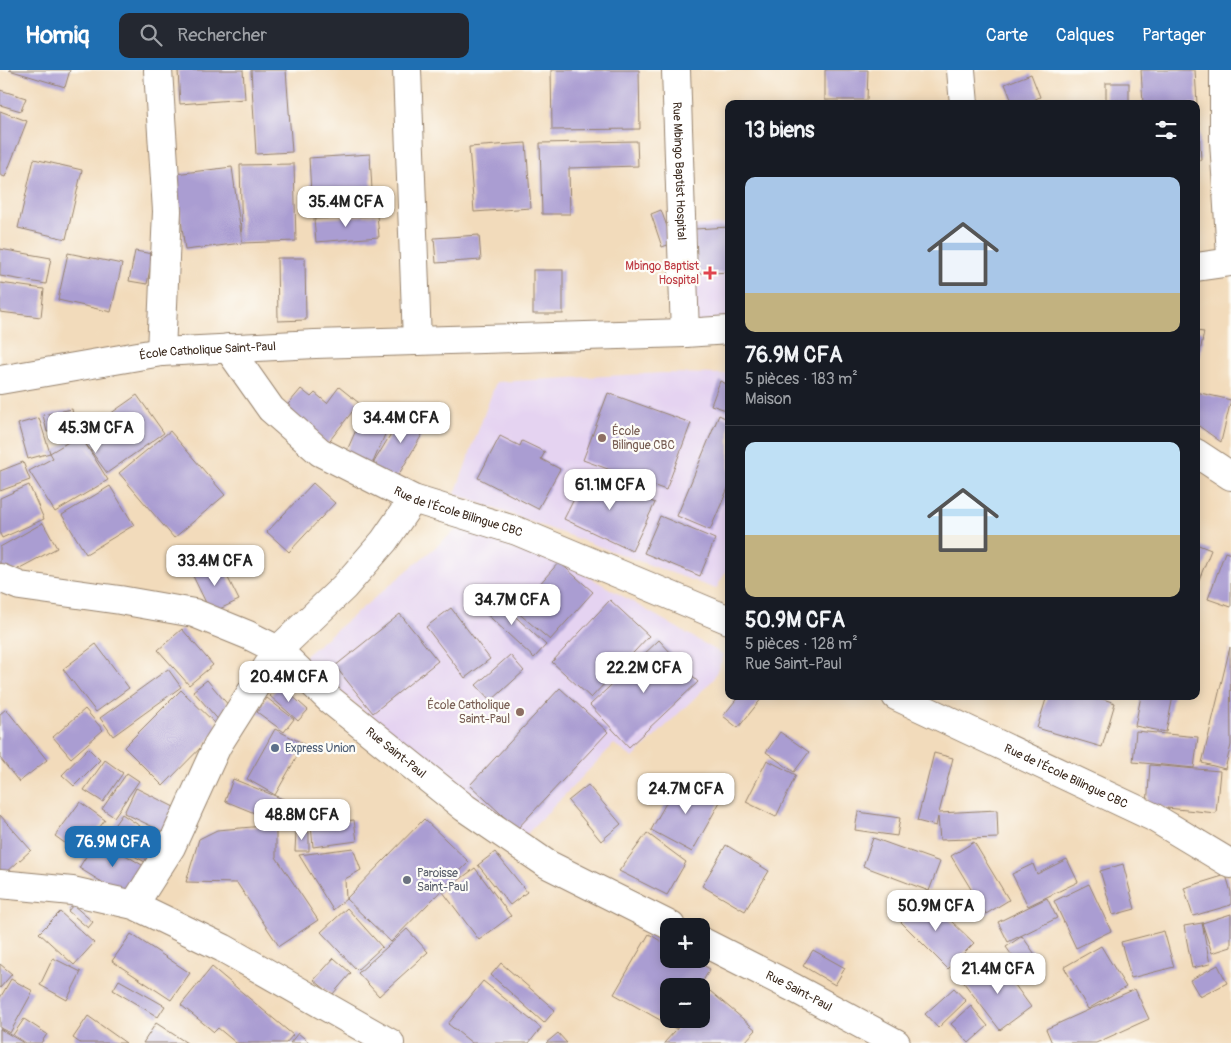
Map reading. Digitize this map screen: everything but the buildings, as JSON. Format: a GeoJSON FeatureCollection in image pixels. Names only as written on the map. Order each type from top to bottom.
{"type":"FeatureCollection","features":[{"type":"Feature","properties":{"kind":"street"},"geometry":{"type":"LineString","coordinates":[[158,70],[168,211],[161,352]]}},
{"type":"Feature","properties":{"kind":"street"},"geometry":{"type":"LineString","coordinates":[[407,70],[417,341]]}},
{"type":"Feature","properties":{"kind":"street","name":"Rue Mbingo Baptist Hospital"},"geometry":{"type":"LineString","coordinates":[[676,70],[684,334]]}},
{"type":"Feature","properties":{"kind":"street"},"geometry":{"type":"LineString","coordinates":[[961,70],[964,100]]}},
{"type":"Feature","properties":{"kind":"street"},"geometry":{"type":"LineString","coordinates":[[1224,70],[1224,140],[1231,256]]}},
{"type":"Feature","properties":{"kind":"street"},"geometry":{"type":"LineString","coordinates":[[1200,266],[1231,262]]}},
{"type":"Feature","properties":{"kind":"street","name":"École Catholique Saint-Paul"},"geometry":{"type":"LineString","coordinates":[[0,380],[161,352],[417,341],[684,334],[725,330]]}},
{"type":"Feature","properties":{"kind":"street","name":"Rue de l'École Bilingue CBC"},"geometry":{"type":"LineString","coordinates":[[228,348],[271,409],[320,452],[413,499],[517,531],[725,618]]}},
{"type":"Feature","properties":{"kind":"street"},"geometry":{"type":"LineString","coordinates":[[1200,456],[1231,476]]}},
{"type":"Feature","properties":{"kind":"street"},"geometry":{"type":"LineString","coordinates":[[134,905],[171,847],[217,746],[278,650],[344,587],[384,541],[413,499]]}},
{"type":"Feature","properties":{"kind":"street","name":"Rue Saint-Paul"},"geometry":{"type":"LineString","coordinates":[[0,578],[20,586],[194,613],[248,635],[278,650],[329,699],[465,808],[547,864],[660,920]]}},
{"type":"Feature","properties":{"kind":"street","name":"Rue de l'École Bilingue CBC"},"geometry":{"type":"LineString","coordinates":[[905,700],[1152,818],[1231,864]]}},
{"type":"Feature","properties":{"kind":"street"},"geometry":{"type":"LineString","coordinates":[[0,884],[72,890],[134,905],[223,948],[390,1043]]}},
{"type":"Feature","properties":{"kind":"street","name":"Rue Saint-Paul"},"geometry":{"type":"LineString","coordinates":[[710,946],[896,1043]]}},
{"type":"Feature","properties":{"kind":"shaded area","name":"Mbingo Baptist Hospital"},"geometry":{"type":"Polygon","coordinates":[[[725,224],[725,321],[693,324],[690,226],[725,224]]]}},
{"type":"Feature","properties":{"kind":"shaded area","name":"École Bilingue CBC"},"geometry":{"type":"Polygon","coordinates":[[[662,373],[725,374],[725,573],[716,589],[455,494],[496,382],[662,373]]]}},
{"type":"Feature","properties":{"kind":"shaded area","name":"École Catholique Saint-Paul"},"geometry":{"type":"Polygon","coordinates":[[[462,525],[567,564],[724,655],[713,680],[633,758],[614,744],[520,841],[301,659],[462,525]]]}},
{"type":"Feature","properties":{"kind":"place","name":"Mbingo Baptist Hospital"},"geometry":{"type":"Point","coordinates":[710,273]}},
{"type":"Feature","properties":{"kind":"place","name":"École Bilingue CBC"},"geometry":{"type":"Point","coordinates":[602,438]}},
{"type":"Feature","properties":{"kind":"place","name":"École Catholique Saint-Paul"},"geometry":{"type":"Point","coordinates":[520,712]}},
{"type":"Feature","properties":{"kind":"place","name":"Express Union"},"geometry":{"type":"Point","coordinates":[275,748]}},
{"type":"Feature","properties":{"kind":"place","name":"Paroisse Saint-Paul"},"geometry":{"type":"Point","coordinates":[407,880]}}]}
